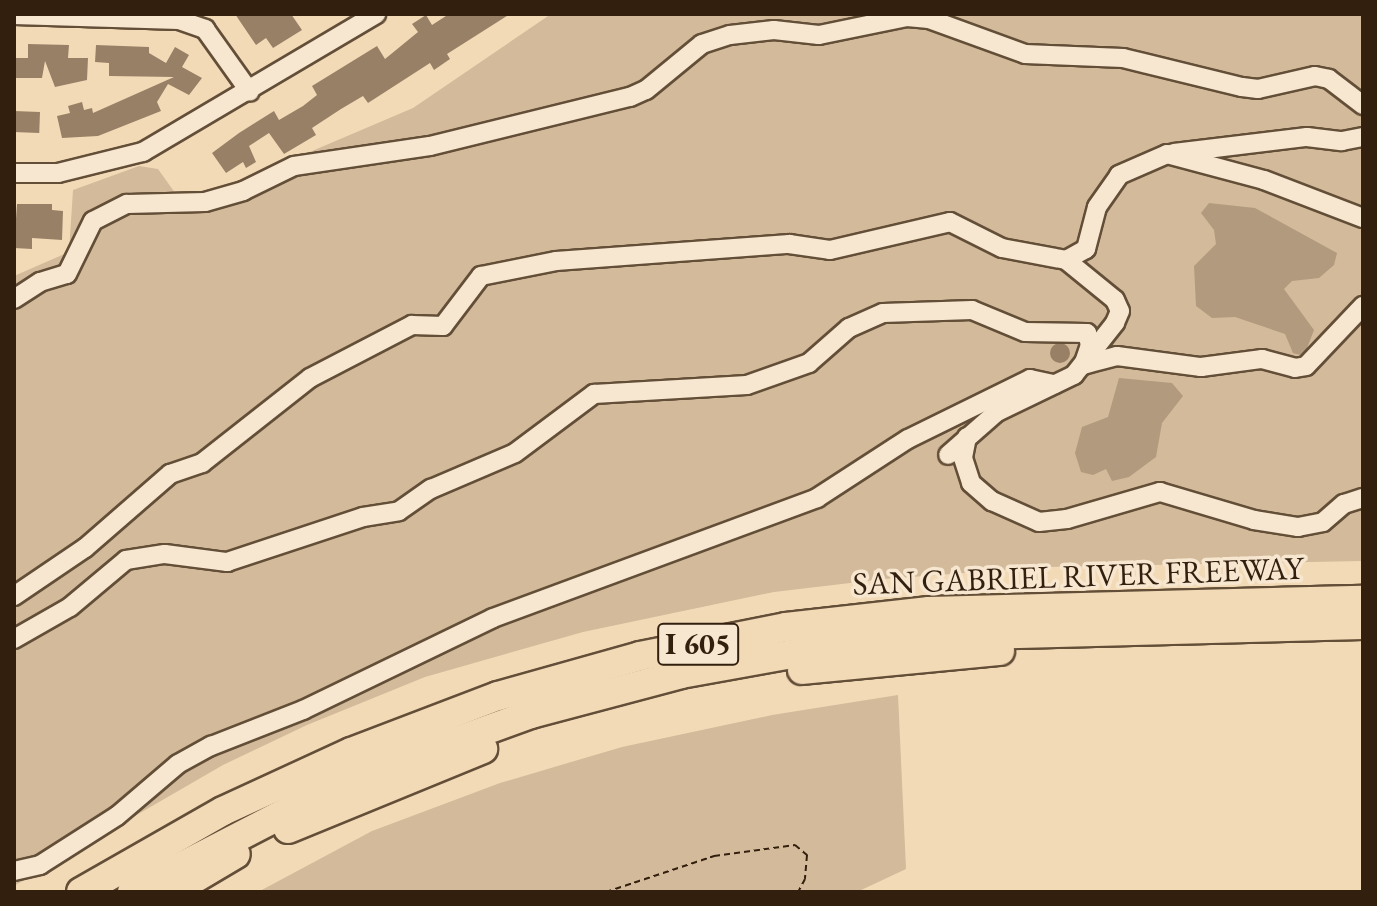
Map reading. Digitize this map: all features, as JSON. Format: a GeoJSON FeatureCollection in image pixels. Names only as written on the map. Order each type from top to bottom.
{"type":"FeatureCollection","features":[{"type":"Feature","properties":{"kind":"highway","name":"SAN GABRIEL RIVER FREEWAY"},"geometry":{"type":"LineString","coordinates":[[81,892],[212,817],[351,752],[498,696],[640,656],[786,627],[954,609],[1363,600]]}},
{"type":"Feature","properties":{"kind":"highway"},"geometry":{"type":"LineString","coordinates":[[108,892],[220,827],[379,755],[512,706],[647,668],[730,650],[904,625],[1363,615]]}},
{"type":"Feature","properties":{"kind":"highway"},"geometry":{"type":"LineString","coordinates":[[132,892],[346,781],[531,714],[681,674],[820,649],[942,636],[1363,625]]}},
{"type":"Feature","properties":{"kind":"highway","name":"I 605"},"geometry":{"type":"LineString","coordinates":[[172,892],[257,841],[504,740],[636,702],[764,674],[994,651],[1363,643]]}},
{"type":"Feature","properties":{"kind":"street"},"geometry":{"type":"LineString","coordinates":[[14,173],[58,173],[143,152],[250,92],[376,14]]}},
{"type":"Feature","properties":{"kind":"street"},"geometry":{"type":"LineString","coordinates":[[14,15],[179,20],[205,29],[250,92]]}},
{"type":"Feature","properties":{"kind":"street"},"geometry":{"type":"LineString","coordinates":[[14,299],[40,282],[67,274],[93,221],[127,204],[205,202],[243,191],[294,166],[430,146],[630,97],[646,90],[702,44],[730,35],[774,30],[819,35],[907,17],[929,19],[1025,54],[1123,58],[1242,87],[1258,89],[1315,76],[1329,79],[1363,105]]}},
{"type":"Feature","properties":{"kind":"street"},"geometry":{"type":"LineString","coordinates":[[1087,274],[1086,249],[1097,207],[1113,182],[1167,154],[1307,137],[1342,141],[1363,137]]}},
{"type":"Feature","properties":{"kind":"street"},"geometry":{"type":"LineString","coordinates":[[1167,154],[1264,180],[1363,218]]}},
{"type":"Feature","properties":{"kind":"street"},"geometry":{"type":"LineString","coordinates":[[14,596],[85,548],[170,474],[202,463],[310,378],[412,325],[443,326],[481,276],[556,261],[686,249],[789,244],[830,250],[950,222],[1002,248],[1066,260],[1087,274],[1120,311],[1083,365]]}},
{"type":"Feature","properties":{"kind":"street"},"geometry":{"type":"LineString","coordinates":[[1066,260],[1086,249]]}},
{"type":"Feature","properties":{"kind":"street"},"geometry":{"type":"LineString","coordinates":[[948,455],[997,412],[1054,384],[1083,365],[1117,356],[1201,367],[1262,359],[1295,368],[1306,366],[1363,306]]}},
{"type":"Feature","properties":{"kind":"street"},"geometry":{"type":"LineString","coordinates":[[14,639],[70,607],[126,560],[165,554],[227,562],[363,517],[399,511],[431,489],[515,453],[594,394],[747,385],[809,363],[849,328],[883,313],[972,310],[1025,332],[1087,333],[1090,345],[1083,365]]}},
{"type":"Feature","properties":{"kind":"street"},"geometry":{"type":"LineString","coordinates":[[14,871],[40,865],[117,816],[178,764],[211,746],[303,710],[493,618],[817,498],[908,439],[1020,384],[1040,378],[1054,384]]}},
{"type":"Feature","properties":{"kind":"street"},"geometry":{"type":"LineString","coordinates":[[967,437],[963,458],[971,483],[992,501],[1039,522],[1067,519],[1160,492],[1254,520],[1298,527],[1323,522],[1344,504],[1363,498]]}},
{"type":"Feature","properties":{"kind":"path"},"geometry":{"type":"LineString","coordinates":[[606,892],[714,856],[795,845],[807,855],[805,879],[798,892]]}},
{"type":"Feature","properties":{"kind":"shaded area"},"geometry":{"type":"Polygon","coordinates":[[[551,14],[1363,14],[1363,561],[1046,567],[884,579],[774,592],[583,632],[425,677],[307,725],[223,765],[14,886],[14,276],[69,252],[73,190],[139,166],[158,169],[178,197],[197,200],[413,108],[551,14]]]}},
{"type":"Feature","properties":{"kind":"shaded area"},"geometry":{"type":"Polygon","coordinates":[[[1209,203],[1255,208],[1337,253],[1334,265],[1319,278],[1292,281],[1284,289],[1314,330],[1304,356],[1293,353],[1285,334],[1235,317],[1212,318],[1196,306],[1194,266],[1216,244],[1214,230],[1201,213],[1209,203]]]}},
{"type":"Feature","properties":{"kind":"shaded area"},"geometry":{"type":"Polygon","coordinates":[[[1119,378],[1172,383],[1183,396],[1162,423],[1156,457],[1129,477],[1112,481],[1106,469],[1093,475],[1081,472],[1075,453],[1082,427],[1108,417],[1119,378]]]}},
{"type":"Feature","properties":{"kind":"shaded area"},"geometry":{"type":"Polygon","coordinates":[[[898,695],[906,869],[857,892],[258,892],[372,831],[500,783],[622,747],[772,715],[898,695]]]}},
{"type":"Feature","properties":{"kind":"building"},"geometry":{"type":"Polygon","coordinates":[[[235,14],[291,14],[302,30],[273,48],[266,38],[256,45],[235,14]]]}},
{"type":"Feature","properties":{"kind":"building"},"geometry":{"type":"Polygon","coordinates":[[[449,14],[510,14],[447,54],[450,59],[434,70],[430,63],[368,103],[363,96],[341,109],[312,128],[316,135],[284,154],[269,133],[249,146],[256,162],[246,168],[243,162],[226,173],[212,153],[274,111],[279,120],[303,106],[317,95],[312,86],[377,46],[385,59],[418,32],[412,24],[426,15],[432,25],[449,14]]]}},
{"type":"Feature","properties":{"kind":"building"},"geometry":{"type":"Polygon","coordinates":[[[28,44],[69,45],[68,58],[88,58],[87,80],[55,87],[45,61],[42,78],[14,78],[14,58],[28,58],[28,44]]]}},
{"type":"Feature","properties":{"kind":"building"},"geometry":{"type":"Polygon","coordinates":[[[96,45],[149,47],[149,53],[166,63],[175,47],[189,55],[182,67],[202,78],[189,95],[168,84],[157,102],[161,111],[98,136],[62,138],[57,116],[70,113],[68,106],[82,102],[84,110],[92,108],[93,113],[174,77],[109,76],[109,63],[95,62],[96,45]]]}},
{"type":"Feature","properties":{"kind":"building"},"geometry":{"type":"Polygon","coordinates":[[[14,111],[40,112],[39,133],[14,132],[14,111]]]}},
{"type":"Feature","properties":{"kind":"building"},"geometry":{"type":"Polygon","coordinates":[[[17,204],[52,204],[52,210],[63,211],[62,240],[32,238],[32,249],[14,248],[17,204]]]}},
{"type":"Feature","properties":{"kind":"building"},"geometry":{"type":"Polygon","coordinates":[[[1060,343],[1067,346],[1070,353],[1067,360],[1060,363],[1053,360],[1050,353],[1053,346],[1060,343]]]}}]}
